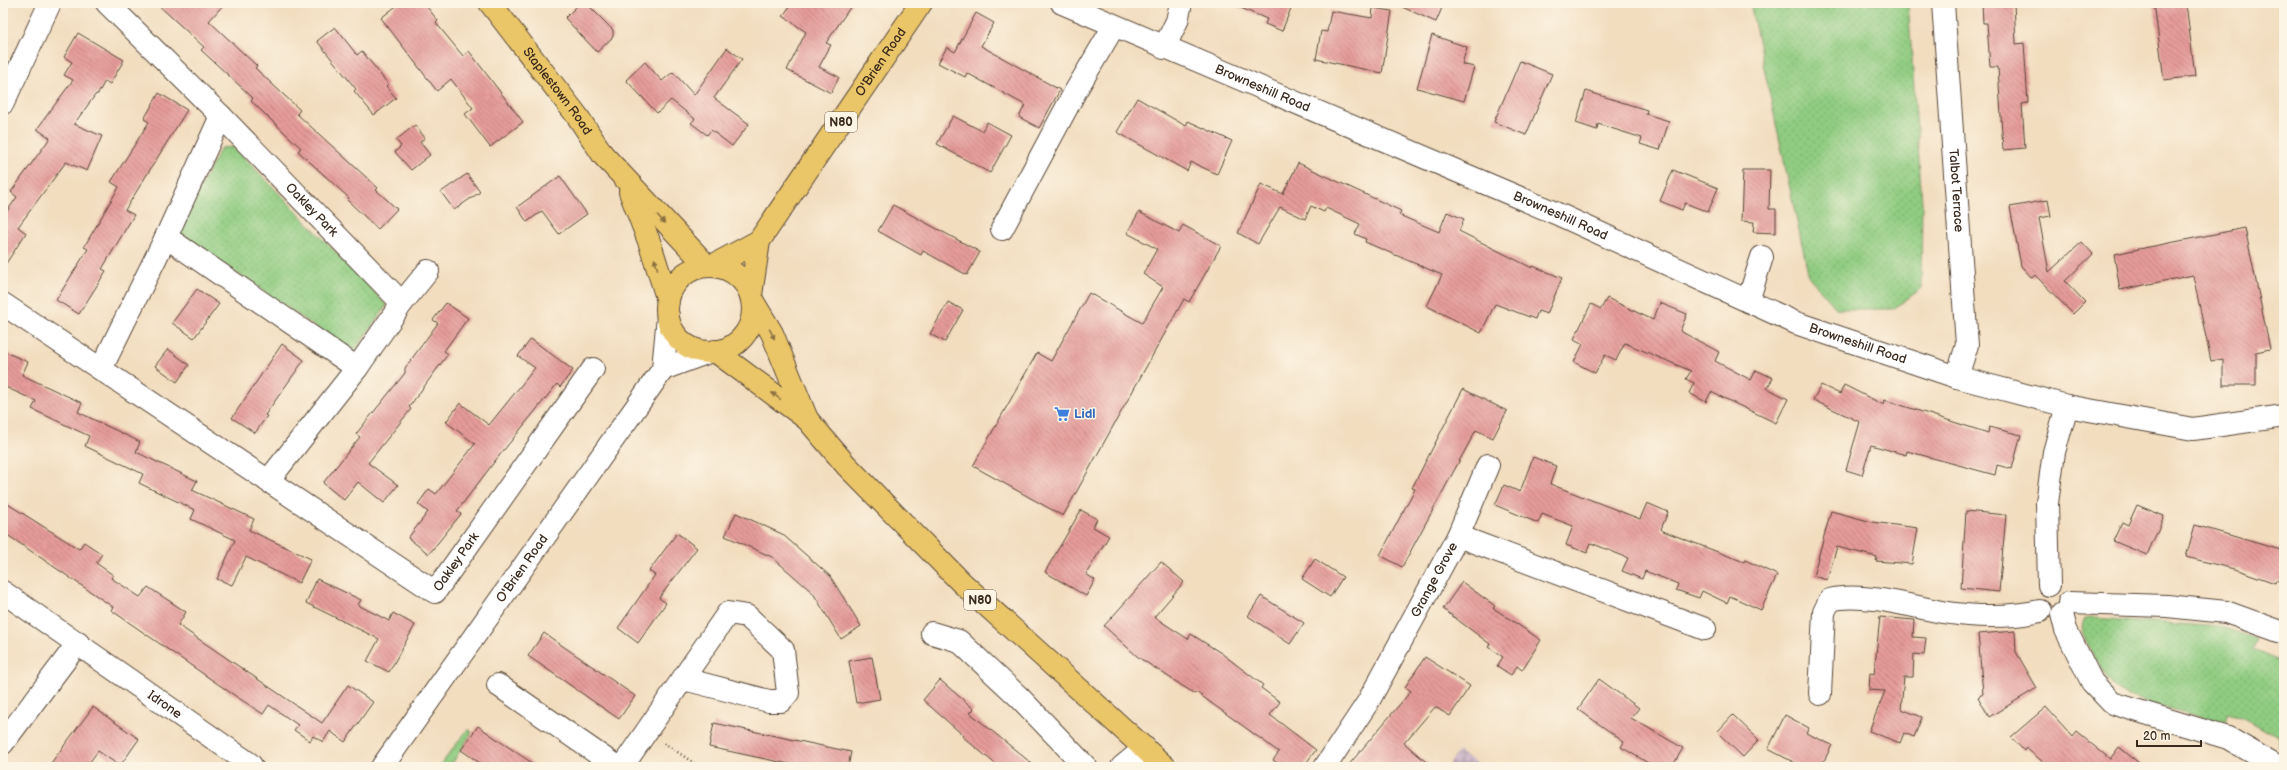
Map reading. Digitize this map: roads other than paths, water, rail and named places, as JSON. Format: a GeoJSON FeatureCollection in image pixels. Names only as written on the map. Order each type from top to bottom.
{"type":"FeatureCollection","features":[{"type":"Feature","properties":{"kind":"main road","name":"Staplestown Road"},"geometry":{"type":"LineString","coordinates":[[490,3],[578,117],[603,155],[709,266]]}},
{"type":"Feature","properties":{"kind":"main road","name":"O'Brien Road"},"geometry":{"type":"LineString","coordinates":[[752,298],[759,241],[921,3]]}},
{"type":"Feature","properties":{"kind":"main road","name":"Staplestown Road"},"geometry":{"type":"LineString","coordinates":[[625,179],[650,244],[668,309]]}},
{"type":"Feature","properties":{"kind":"main road","name":"O'Brien Road"},"geometry":{"type":"LineString","coordinates":[[709,266],[759,241]]}},
{"type":"Feature","properties":{"kind":"main road","name":"N80"},"geometry":{"type":"LineString","coordinates":[[752,298],[754,308],[752,321],[746,333],[736,343],[723,350],[712,351],[695,349],[682,342],[673,330],[668,309],[673,287],[682,276],[695,268],[709,266],[724,268],[736,274],[745,284],[772,333],[807,419]]}},
{"type":"Feature","properties":{"kind":"main road","name":"N80"},"geometry":{"type":"LineString","coordinates":[[712,351],[807,419],[846,465],[962,583],[1166,767]]}},
{"type":"Feature","properties":{"kind":"street","name":"Oakley Park"},"geometry":{"type":"LineString","coordinates":[[106,3],[221,116],[402,303]]}},
{"type":"Feature","properties":{"kind":"street","name":"Browneshill Road"},"geometry":{"type":"LineString","coordinates":[[1062,3],[1164,48],[1560,216],[1796,323],[1957,377],[2067,406],[2193,429],[2284,416]]}},
{"type":"Feature","properties":{"kind":"street"},"geometry":{"type":"LineString","coordinates":[[1164,48],[1177,21],[1181,3]]}},
{"type":"Feature","properties":{"kind":"street","name":"Talbot Terrace"},"geometry":{"type":"LineString","coordinates":[[1943,3],[1967,345],[1957,377]]}},
{"type":"Feature","properties":{"kind":"street"},"geometry":{"type":"LineString","coordinates":[[3,103],[42,6]]}},
{"type":"Feature","properties":{"kind":"street"},"geometry":{"type":"LineString","coordinates":[[1002,229],[1075,92],[1114,26]]}},
{"type":"Feature","properties":{"kind":"street"},"geometry":{"type":"LineString","coordinates":[[101,369],[166,237],[221,116]]}},
{"type":"Feature","properties":{"kind":"street"},"geometry":{"type":"LineString","coordinates":[[166,237],[358,368]]}},
{"type":"Feature","properties":{"kind":"street"},"geometry":{"type":"LineString","coordinates":[[1748,301],[1762,257]]}},
{"type":"Feature","properties":{"kind":"street"},"geometry":{"type":"LineString","coordinates":[[268,481],[358,368],[402,303],[428,271]]}},
{"type":"Feature","properties":{"kind":"street","name":"Oakley Park"},"geometry":{"type":"LineString","coordinates":[[3,304],[435,592],[593,369]]}},
{"type":"Feature","properties":{"kind":"street","name":"O'Brien Road"},"geometry":{"type":"LineString","coordinates":[[382,767],[663,369],[668,309]]}},
{"type":"Feature","properties":{"kind":"street"},"geometry":{"type":"LineString","coordinates":[[663,369],[712,351]]}},
{"type":"Feature","properties":{"kind":"street"},"geometry":{"type":"LineString","coordinates":[[2049,585],[2046,503],[2054,452],[2067,406]]}},
{"type":"Feature","properties":{"kind":"street"},"geometry":{"type":"LineString","coordinates":[[1458,536],[1488,465]]}},
{"type":"Feature","properties":{"kind":"street","name":"Grange Grove"},"geometry":{"type":"LineString","coordinates":[[1325,767],[1368,702],[1458,536],[1705,629]]}},
{"type":"Feature","properties":{"kind":"street"},"geometry":{"type":"LineString","coordinates":[[2278,767],[2228,738],[2112,703],[2092,682],[2066,630],[2066,609],[2069,598],[2064,589],[2060,586],[2049,585],[2044,587],[2038,596],[2037,601],[2040,611],[2049,617],[2066,609],[2167,606],[2226,612],[2284,633]]}},
{"type":"Feature","properties":{"kind":"street","name":"Idrone"},"geometry":{"type":"LineString","coordinates":[[3,592],[78,643],[250,764],[252,767]]}},
{"type":"Feature","properties":{"kind":"street"},"geometry":{"type":"LineString","coordinates":[[1820,694],[1824,612],[1830,600],[1841,597],[1902,603],[1943,612],[1995,616],[2022,615],[2040,611]]}},
{"type":"Feature","properties":{"kind":"street"},"geometry":{"type":"LineString","coordinates":[[622,767],[728,613],[747,616],[783,650],[788,693],[782,701],[769,701],[684,679]]}},
{"type":"Feature","properties":{"kind":"street"},"geometry":{"type":"LineString","coordinates":[[932,633],[959,642],[1020,698],[1086,767]]}},
{"type":"Feature","properties":{"kind":"street"},"geometry":{"type":"LineString","coordinates":[[3,743],[78,643]]}},
{"type":"Feature","properties":{"kind":"street"},"geometry":{"type":"LineString","coordinates":[[498,685],[617,767]]}},
{"type":"Feature","properties":{"kind":"street"},"geometry":{"type":"LineString","coordinates":[[1122,767],[1145,748]]}},
{"type":"Feature","properties":{"kind":"place","name":"Lidl"},"geometry":{"type":"Point","coordinates":[1062,414]}}]}
